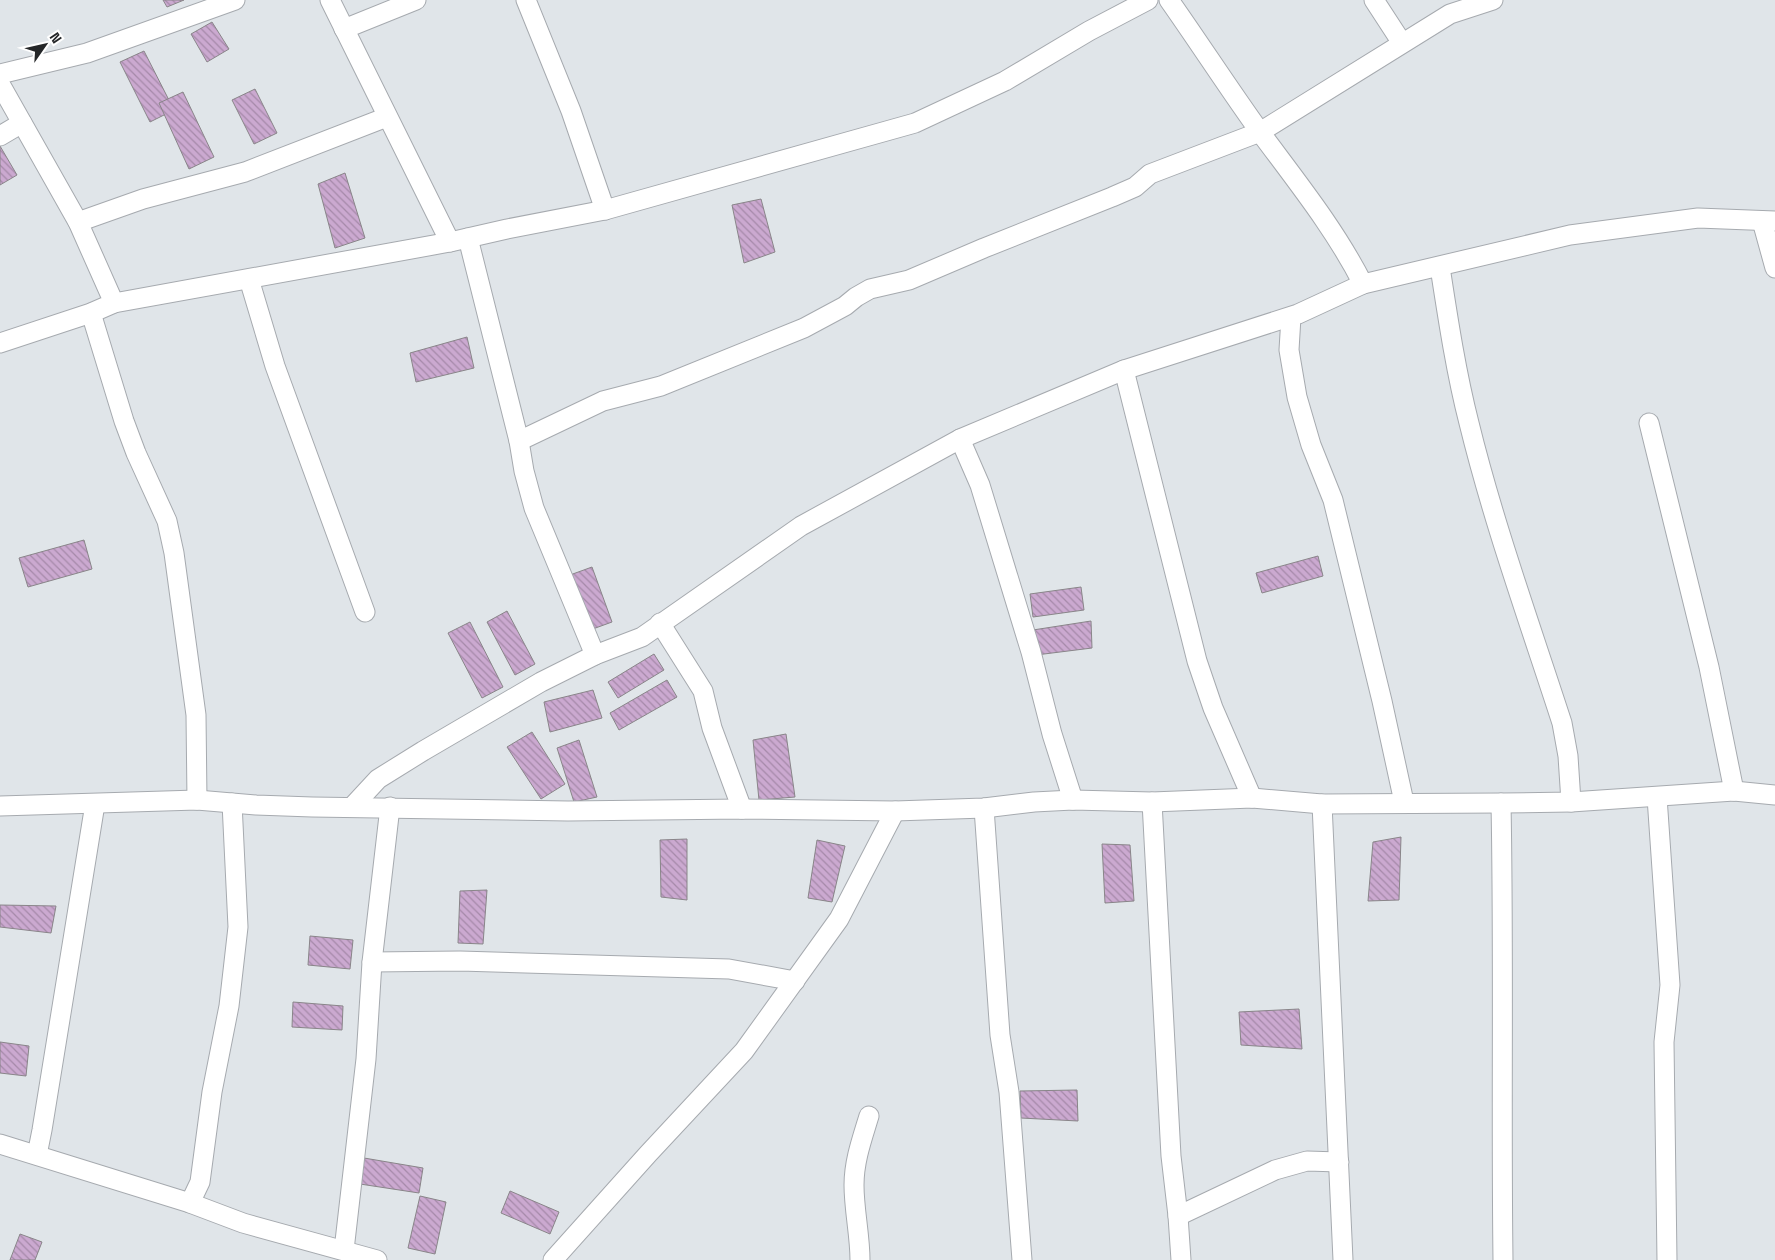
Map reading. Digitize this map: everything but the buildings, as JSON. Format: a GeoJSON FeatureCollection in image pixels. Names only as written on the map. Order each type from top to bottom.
{"type":"FeatureCollection","features":[{"type":"Feature","properties":{"kind":"street"},"geometry":{"type":"LineString","coordinates":[[0,74],[87,54],[235,0]]}},
{"type":"Feature","properties":{"kind":"street"},"geometry":{"type":"LineString","coordinates":[[330,0],[450,242]]}},
{"type":"Feature","properties":{"kind":"street"},"geometry":{"type":"LineString","coordinates":[[344,29],[416,0]]}},
{"type":"Feature","properties":{"kind":"street"},"geometry":{"type":"LineString","coordinates":[[526,0],[572,111],[605,210]]}},
{"type":"Feature","properties":{"kind":"street"},"geometry":{"type":"LineString","coordinates":[[0,343],[91,313],[114,303],[450,242],[605,210],[915,123],[1005,81],[1089,31],[1148,0]]}},
{"type":"Feature","properties":{"kind":"street"},"geometry":{"type":"LineString","coordinates":[[1169,0],[1346,252],[1363,284]]}},
{"type":"Feature","properties":{"kind":"street"},"geometry":{"type":"LineString","coordinates":[[1374,0],[1402,43]]}},
{"type":"Feature","properties":{"kind":"street"},"geometry":{"type":"LineString","coordinates":[[519,441],[603,400],[661,386],[804,328],[845,306],[870,289],[909,280],[984,248],[1112,198],[1134,187],[1150,174],[1260,132],[1450,14],[1493,0]]}},
{"type":"Feature","properties":{"kind":"street"},"geometry":{"type":"LineString","coordinates":[[0,84],[78,222],[114,303]]}},
{"type":"Feature","properties":{"kind":"street"},"geometry":{"type":"LineString","coordinates":[[78,222],[143,199],[245,172],[387,117]]}},
{"type":"Feature","properties":{"kind":"street"},"geometry":{"type":"LineString","coordinates":[[0,136],[22,124]]}},
{"type":"Feature","properties":{"kind":"street"},"geometry":{"type":"LineString","coordinates":[[353,806],[378,779],[423,751],[541,682],[595,655],[642,637],[801,526],[960,439],[1124,370],[1291,317],[1363,284],[1570,235],[1698,218],[1768,221],[1775,268]]}},
{"type":"Feature","properties":{"kind":"street"},"geometry":{"type":"LineString","coordinates":[[468,238],[534,508],[595,655]]}},
{"type":"Feature","properties":{"kind":"street"},"geometry":{"type":"LineString","coordinates":[[1440,267],[1450,332],[1469,423],[1496,519],[1562,723],[1568,756],[1571,802]]}},
{"type":"Feature","properties":{"kind":"street"},"geometry":{"type":"LineString","coordinates":[[249,279],[275,366],[364,612]]}},
{"type":"Feature","properties":{"kind":"street"},"geometry":{"type":"LineString","coordinates":[[91,313],[124,421],[136,453],[167,521],[174,554],[196,715],[197,800]]}},
{"type":"Feature","properties":{"kind":"street"},"geometry":{"type":"LineString","coordinates":[[1291,317],[1290,350],[1297,397],[1311,445],[1333,500],[1380,692],[1404,802]]}},
{"type":"Feature","properties":{"kind":"street"},"geometry":{"type":"LineString","coordinates":[[1124,370],[1162,516],[1196,661],[1220,726],[1252,798]]}},
{"type":"Feature","properties":{"kind":"street"},"geometry":{"type":"LineString","coordinates":[[1649,423],[1709,667],[1734,791]]}},
{"type":"Feature","properties":{"kind":"street"},"geometry":{"type":"LineString","coordinates":[[960,439],[980,485],[1031,652],[1052,734],[1074,800]]}},
{"type":"Feature","properties":{"kind":"street"},"geometry":{"type":"LineString","coordinates":[[660,623],[703,691],[712,728],[742,809]]}},
{"type":"Feature","properties":{"kind":"street"},"geometry":{"type":"LineString","coordinates":[[0,806],[197,800],[312,807],[353,806],[568,811],[742,809],[895,811],[984,808],[1034,802],[1074,800],[1152,802],[1252,798],[1322,804],[1404,802],[1501,803],[1571,802],[1734,791],[1775,795]]}},
{"type":"Feature","properties":{"kind":"street"},"geometry":{"type":"LineString","coordinates":[[1657,797],[1670,985],[1664,1042],[1667,1260]]}},
{"type":"Feature","properties":{"kind":"street"},"geometry":{"type":"LineString","coordinates":[[1152,802],[1172,1156],[1181,1260]]}},
{"type":"Feature","properties":{"kind":"street"},"geometry":{"type":"LineString","coordinates":[[190,1203],[200,1182],[212,1092],[229,1006],[238,927],[232,803]]}},
{"type":"Feature","properties":{"kind":"street"},"geometry":{"type":"LineString","coordinates":[[1501,803],[1503,904],[1501,1119],[1503,1260]]}},
{"type":"Feature","properties":{"kind":"street"},"geometry":{"type":"LineString","coordinates":[[37,1155],[95,804]]}},
{"type":"Feature","properties":{"kind":"street"},"geometry":{"type":"LineString","coordinates":[[1322,804],[1343,1260]]}},
{"type":"Feature","properties":{"kind":"street"},"geometry":{"type":"LineString","coordinates":[[344,1250],[366,1059],[372,962],[390,807]]}},
{"type":"Feature","properties":{"kind":"street"},"geometry":{"type":"LineString","coordinates":[[984,808],[1000,1035],[1009,1092],[1022,1260]]}},
{"type":"Feature","properties":{"kind":"street"},"geometry":{"type":"LineString","coordinates":[[553,1260],[744,1051],[839,919],[895,811]]}},
{"type":"Feature","properties":{"kind":"street"},"geometry":{"type":"LineString","coordinates":[[372,962],[460,961],[728,968],[795,981]]}},
{"type":"Feature","properties":{"kind":"street"},"geometry":{"type":"LineString","coordinates":[[860,1260],[854,1185],[856,1155],[869,1116]]}},
{"type":"Feature","properties":{"kind":"street"},"geometry":{"type":"LineString","coordinates":[[0,1144],[190,1203],[243,1224],[377,1260]]}},
{"type":"Feature","properties":{"kind":"street"},"geometry":{"type":"LineString","coordinates":[[1178,1216],[1275,1170],[1307,1160],[1339,1162]]}}]}
